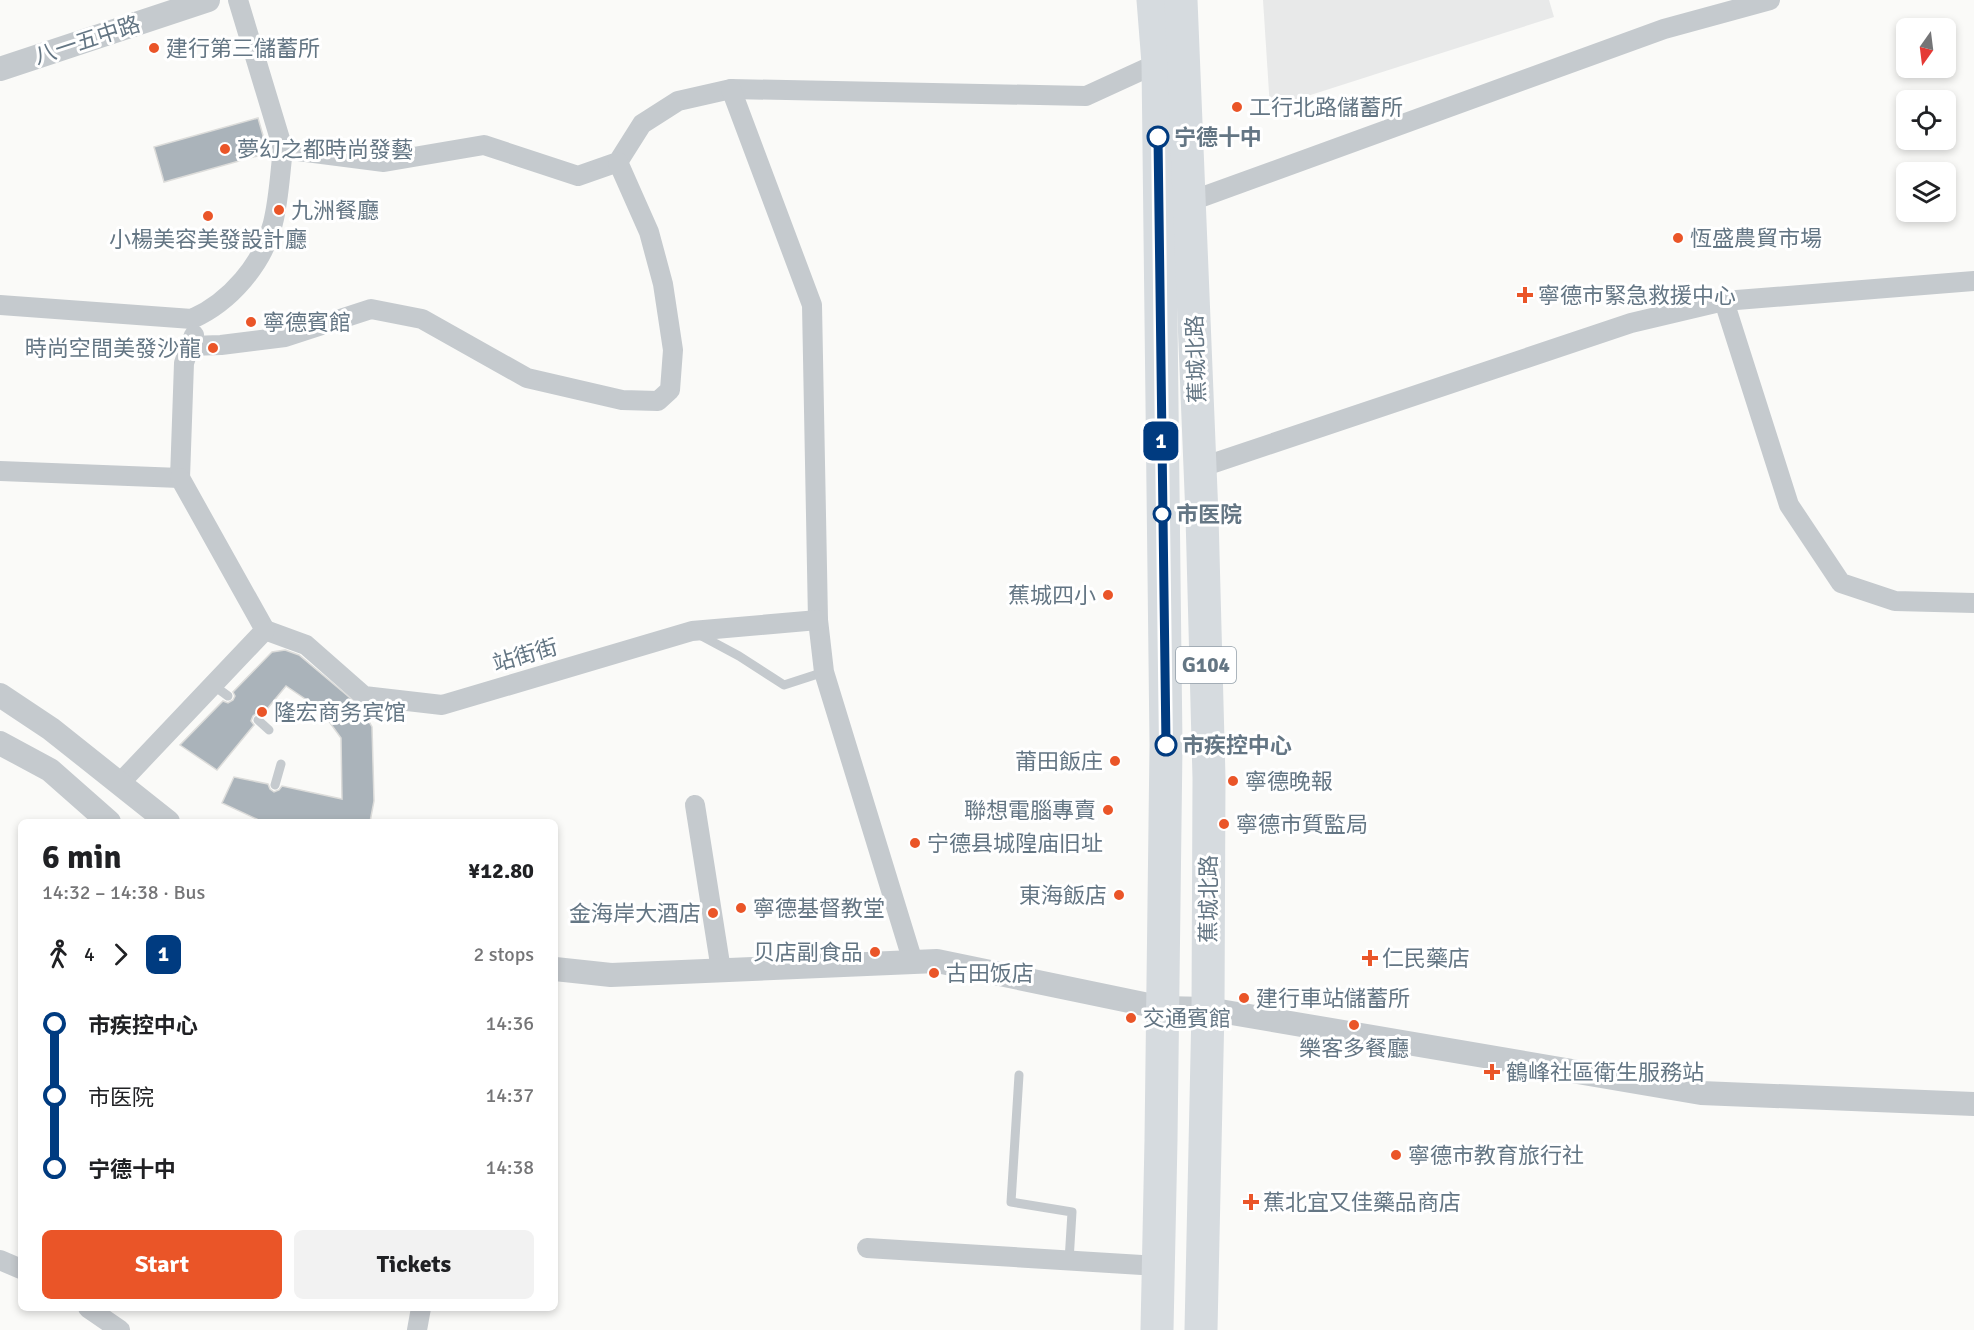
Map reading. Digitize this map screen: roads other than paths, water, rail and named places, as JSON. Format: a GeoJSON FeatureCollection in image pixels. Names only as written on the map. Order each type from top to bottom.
{"type":"FeatureCollection","features":[{"type":"Feature","properties":{"kind":"highway","name":"蕉城北路"},"geometry":{"type":"LineString","coordinates":[[1153,0],[1158,63],[1166,745],[1157,1330]]}},
{"type":"Feature","properties":{"kind":"highway","name":"蕉城北路"},"geometry":{"type":"LineString","coordinates":[[1181,0],[1191,201],[1209,778],[1208,1009],[1201,1330]]}},
{"type":"Feature","properties":{"kind":"street","name":"八一五中路"},"geometry":{"type":"LineString","coordinates":[[0,69],[208,0]]}},
{"type":"Feature","properties":{"kind":"street"},"geometry":{"type":"LineString","coordinates":[[0,305],[192,319],[203,314],[228,295],[256,263],[273,224],[283,149],[238,0]]}},
{"type":"Feature","properties":{"kind":"street"},"geometry":{"type":"LineString","coordinates":[[1191,201],[1664,29],[1770,0]]}},
{"type":"Feature","properties":{"kind":"street"},"geometry":{"type":"LineString","coordinates":[[283,149],[384,162],[484,145],[578,176],[618,162],[642,124],[678,101],[731,89],[1086,96],[1158,63]]}},
{"type":"Feature","properties":{"kind":"street"},"geometry":{"type":"LineString","coordinates":[[731,89],[812,305],[818,620],[824,672],[913,962]]}},
{"type":"Feature","properties":{"kind":"street"},"geometry":{"type":"LineString","coordinates":[[190,346],[222,345],[285,337],[370,309],[422,319],[527,378],[622,400],[658,401],[670,390],[673,350],[663,284],[649,232],[618,162]]}},
{"type":"Feature","properties":{"kind":"street"},"geometry":{"type":"LineString","coordinates":[[1199,468],[1631,323],[1724,301],[1974,281]]}},
{"type":"Feature","properties":{"kind":"street"},"geometry":{"type":"LineString","coordinates":[[1724,301],[1789,505],[1841,583],[1895,601],[1974,603]]}},
{"type":"Feature","properties":{"kind":"street"},"geometry":{"type":"LineString","coordinates":[[119,784],[221,691],[265,630],[180,478],[184,363],[203,314]]}},
{"type":"Feature","properties":{"kind":"street"},"geometry":{"type":"LineString","coordinates":[[0,471],[180,478]]}},
{"type":"Feature","properties":{"kind":"street","name":"站街街"},"geometry":{"type":"LineString","coordinates":[[265,630],[306,645],[364,696],[442,705],[692,631],[818,620]]}},
{"type":"Feature","properties":{"kind":"street"},"geometry":{"type":"LineString","coordinates":[[0,695],[51,729],[164,819]]}},
{"type":"Feature","properties":{"kind":"street"},"geometry":{"type":"LineString","coordinates":[[0,743],[50,770],[107,819]]}},
{"type":"Feature","properties":{"kind":"street"},"geometry":{"type":"LineString","coordinates":[[695,805],[721,970]]}},
{"type":"Feature","properties":{"kind":"street"},"geometry":{"type":"LineString","coordinates":[[558,969],[611,975],[937,961],[1163,1008],[1208,1009],[1701,1093],[1974,1104]]}},
{"type":"Feature","properties":{"kind":"street"},"geometry":{"type":"LineString","coordinates":[[867,1248],[1158,1266]]}},
{"type":"Feature","properties":{"kind":"street"},"geometry":{"type":"LineString","coordinates":[[0,1260],[18,1268]]}},
{"type":"Feature","properties":{"kind":"street"},"geometry":{"type":"LineString","coordinates":[[92,1311],[120,1330]]}},
{"type":"Feature","properties":{"kind":"street"},"geometry":{"type":"LineString","coordinates":[[417,1330],[420,1311]]}},
{"type":"Feature","properties":{"kind":"lane"},"geometry":{"type":"LineString","coordinates":[[692,631],[784,685],[824,672]]}},
{"type":"Feature","properties":{"kind":"lane"},"geometry":{"type":"LineString","coordinates":[[258,720],[269,730]]}},
{"type":"Feature","properties":{"kind":"lane"},"geometry":{"type":"LineString","coordinates":[[275,785],[281,764]]}},
{"type":"Feature","properties":{"kind":"lane"},"geometry":{"type":"LineString","coordinates":[[1019,1075],[1011,1202],[1072,1212],[1069,1261]]}},
{"type":"Feature","properties":{"kind":"place","name":"建行第三儲蓄所"},"geometry":{"type":"Point","coordinates":[154,48]}},
{"type":"Feature","properties":{"kind":"place","name":"工行北路儲蓄所"},"geometry":{"type":"Point","coordinates":[1237,107]}},
{"type":"Feature","properties":{"kind":"place","name":"宁德十中"},"geometry":{"type":"Point","coordinates":[1158,137]}},
{"type":"Feature","properties":{"kind":"place","name":"夢幻之都時尚發藝"},"geometry":{"type":"Point","coordinates":[225,149]}},
{"type":"Feature","properties":{"kind":"place","name":"九洲餐廳"},"geometry":{"type":"Point","coordinates":[279,210]}},
{"type":"Feature","properties":{"kind":"place","name":"小楊美容美發設計廳"},"geometry":{"type":"Point","coordinates":[208,216]}},
{"type":"Feature","properties":{"kind":"place","name":"恆盛農貿市場"},"geometry":{"type":"Point","coordinates":[1678,238]}},
{"type":"Feature","properties":{"kind":"place","name":"寧德市緊急救援中心"},"geometry":{"type":"Point","coordinates":[1525,295]}},
{"type":"Feature","properties":{"kind":"place","name":"寧德賓館"},"geometry":{"type":"Point","coordinates":[251,322]}},
{"type":"Feature","properties":{"kind":"place","name":"時尚空間美發沙龍"},"geometry":{"type":"Point","coordinates":[213,348]}},
{"type":"Feature","properties":{"kind":"place","name":"市医院"},"geometry":{"type":"Point","coordinates":[1162,514]}},
{"type":"Feature","properties":{"kind":"place","name":"蕉城四小"},"geometry":{"type":"Point","coordinates":[1108,595]}},
{"type":"Feature","properties":{"kind":"place","name":"隆宏商务宾馆"},"geometry":{"type":"Point","coordinates":[262,712]}},
{"type":"Feature","properties":{"kind":"place","name":"市疾控中心"},"geometry":{"type":"Point","coordinates":[1166,745]}},
{"type":"Feature","properties":{"kind":"place","name":"莆田飯庄"},"geometry":{"type":"Point","coordinates":[1115,761]}},
{"type":"Feature","properties":{"kind":"place","name":"寧德晚報"},"geometry":{"type":"Point","coordinates":[1233,781]}},
{"type":"Feature","properties":{"kind":"place","name":"聯想電腦專賣"},"geometry":{"type":"Point","coordinates":[1108,810]}},
{"type":"Feature","properties":{"kind":"place","name":"寧德市質監局"},"geometry":{"type":"Point","coordinates":[1224,824]}},
{"type":"Feature","properties":{"kind":"place","name":"宁德县城隍庙旧址"},"geometry":{"type":"Point","coordinates":[915,843]}},
{"type":"Feature","properties":{"kind":"place","name":"東海飯店"},"geometry":{"type":"Point","coordinates":[1119,895]}},
{"type":"Feature","properties":{"kind":"place","name":"寧德基督教堂"},"geometry":{"type":"Point","coordinates":[741,908]}},
{"type":"Feature","properties":{"kind":"place","name":"金海岸大酒店"},"geometry":{"type":"Point","coordinates":[713,913]}},
{"type":"Feature","properties":{"kind":"place","name":"贝店副食品"},"geometry":{"type":"Point","coordinates":[875,952]}},
{"type":"Feature","properties":{"kind":"place","name":"仁民藥店"},"geometry":{"type":"Point","coordinates":[1370,958]}},
{"type":"Feature","properties":{"kind":"place","name":"古田饭店"},"geometry":{"type":"Point","coordinates":[934,973]}},
{"type":"Feature","properties":{"kind":"place","name":"建行車站儲蓄所"},"geometry":{"type":"Point","coordinates":[1244,998]}},
{"type":"Feature","properties":{"kind":"place","name":"交通賓館"},"geometry":{"type":"Point","coordinates":[1131,1018]}},
{"type":"Feature","properties":{"kind":"place","name":"樂客多餐廳"},"geometry":{"type":"Point","coordinates":[1354,1025]}},
{"type":"Feature","properties":{"kind":"place","name":"鶴峰社區衛生服務站"},"geometry":{"type":"Point","coordinates":[1492,1072]}},
{"type":"Feature","properties":{"kind":"place","name":"寧德市教育旅行社"},"geometry":{"type":"Point","coordinates":[1396,1155]}},
{"type":"Feature","properties":{"kind":"place","name":"蕉北宜又佳藥品商店"},"geometry":{"type":"Point","coordinates":[1251,1202]}}]}
